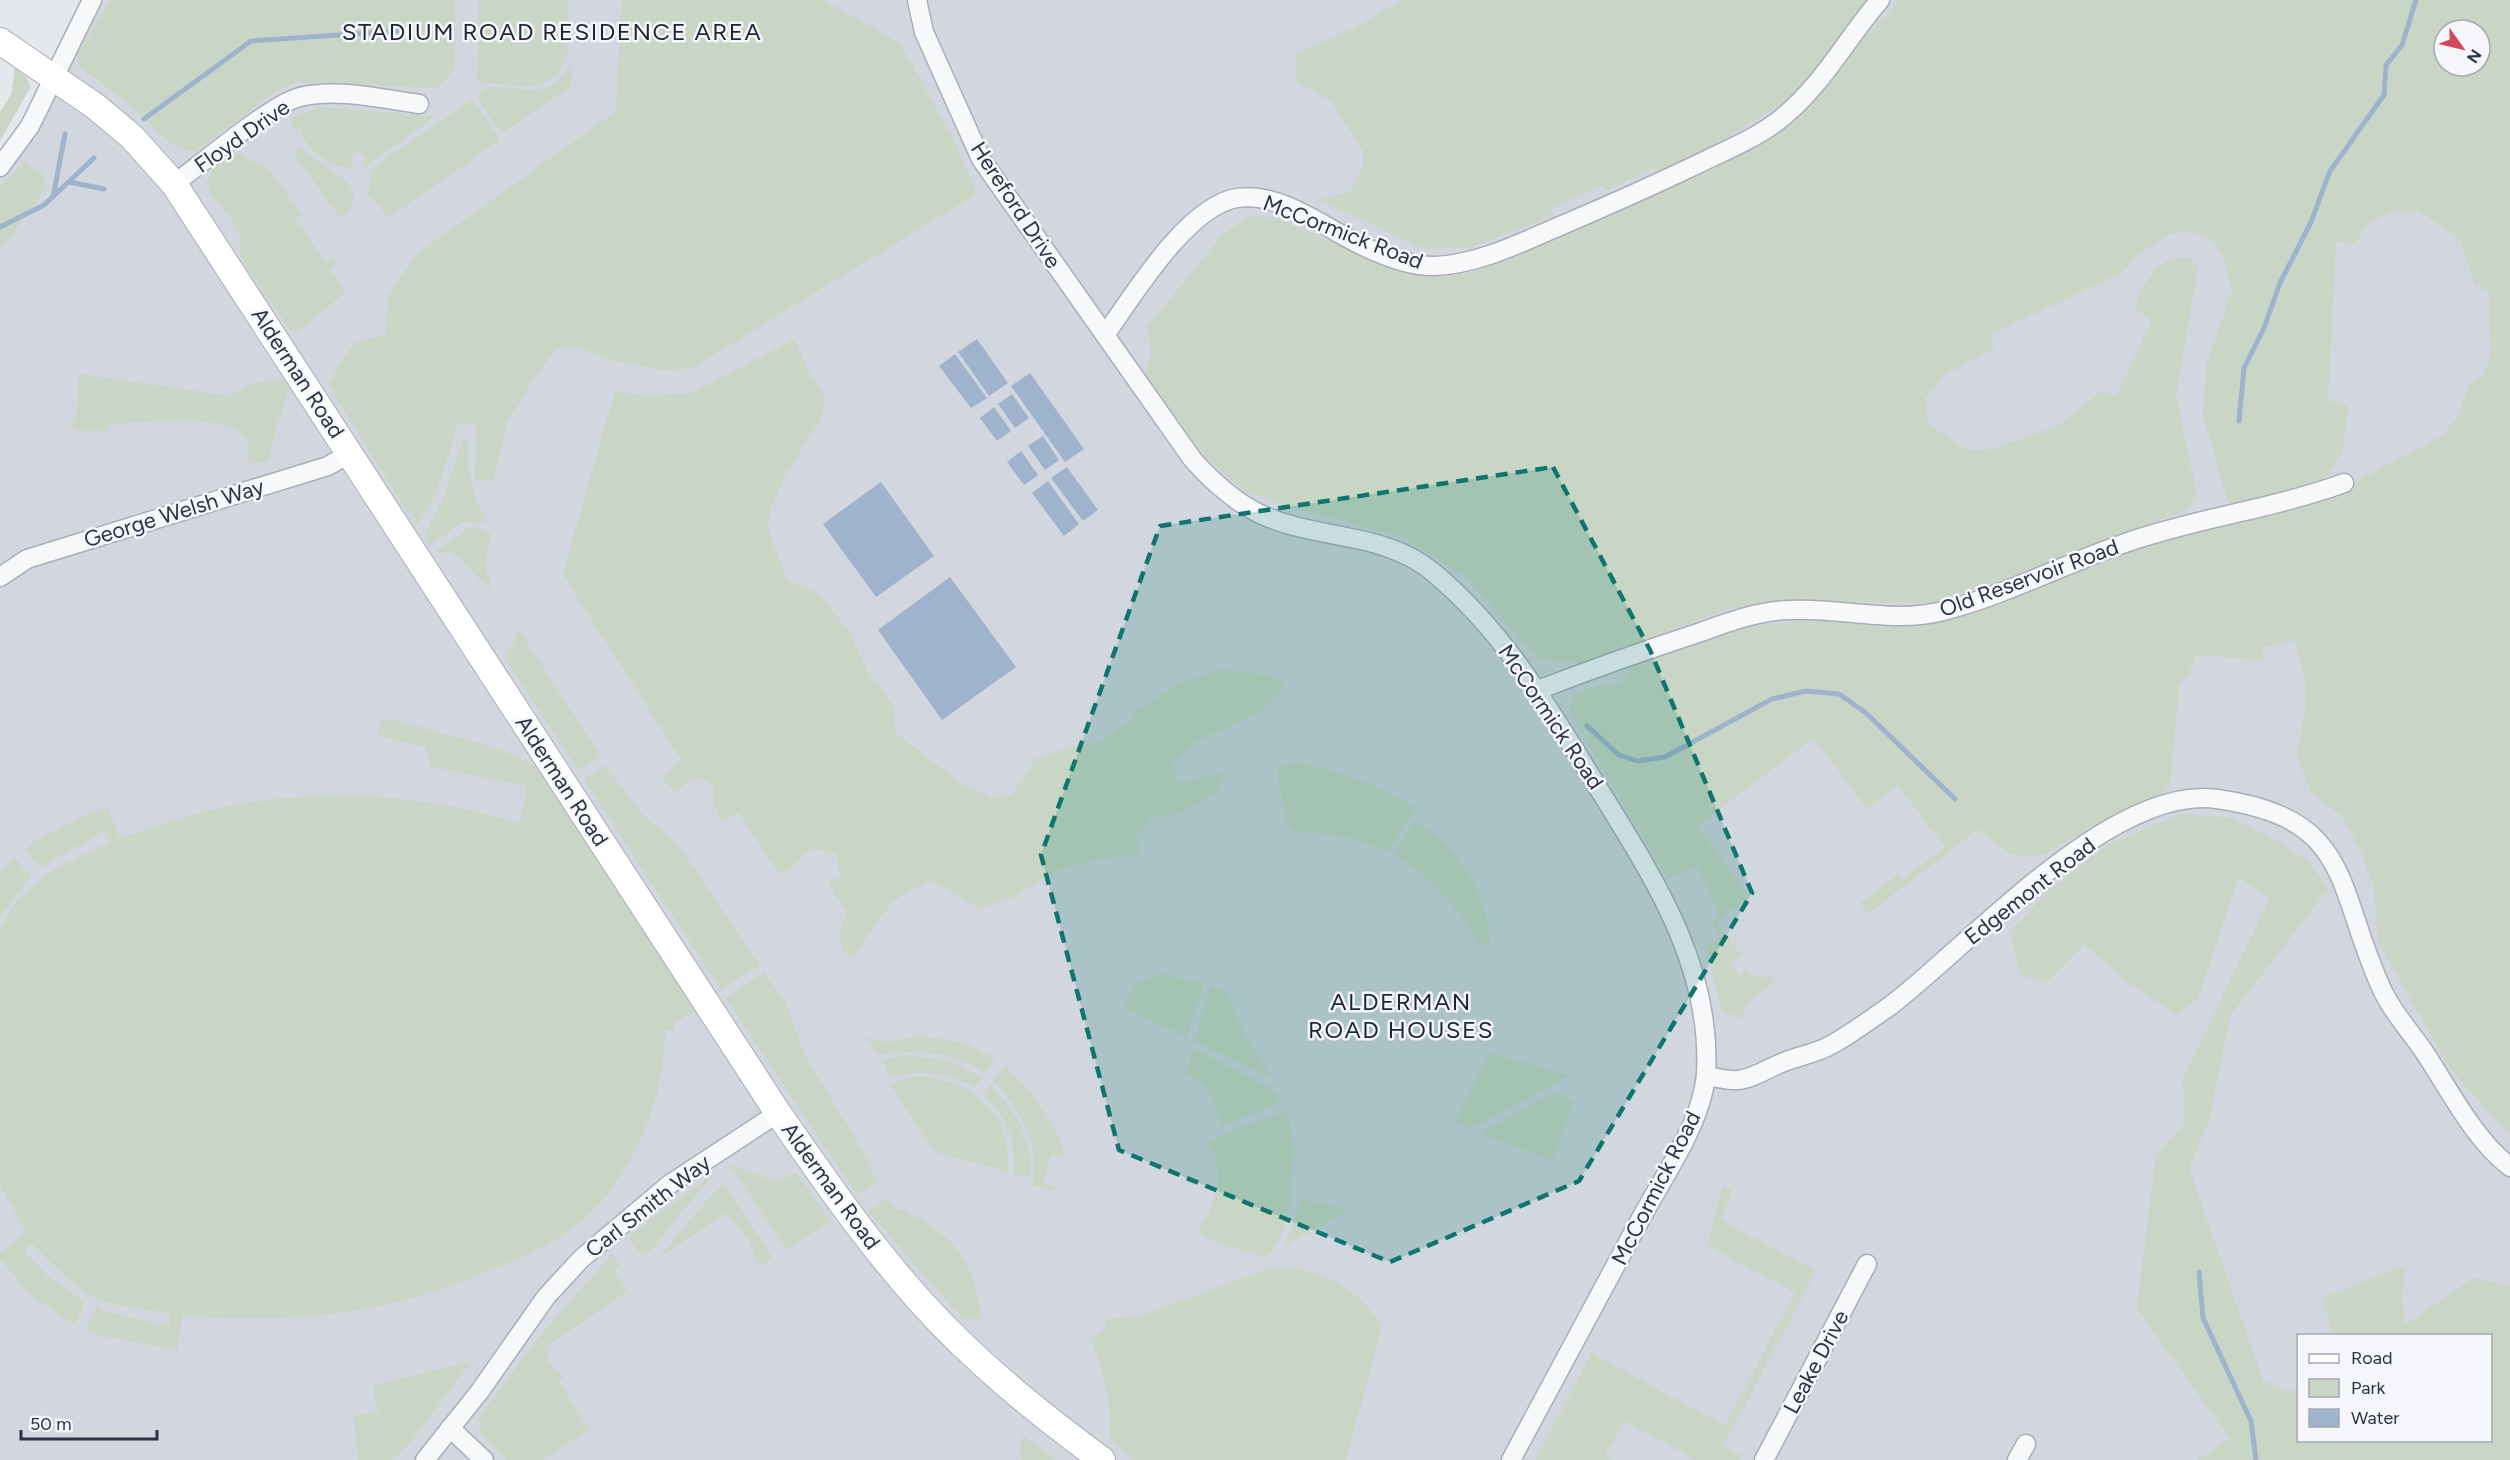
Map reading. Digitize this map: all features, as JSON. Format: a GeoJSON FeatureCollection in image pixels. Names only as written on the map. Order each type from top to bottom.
{"type":"FeatureCollection","features":[{"type":"Feature","properties":{"kind":"main road","name":"Alderman Road"},"geometry":{"type":"LineString","coordinates":[[0,41],[72,88],[132,137],[174,184],[778,1113],[868,1240],[921,1302],[1004,1384],[1102,1460]]}},
{"type":"Feature","properties":{"kind":"street"},"geometry":{"type":"LineString","coordinates":[[0,167],[30,126],[52,77],[92,0]]}},
{"type":"Feature","properties":{"kind":"street","name":"Hereford Drive"},"geometry":{"type":"LineString","coordinates":[[917,0],[924,32],[981,159],[1105,335]]}},
{"type":"Feature","properties":{"kind":"street","name":"McCormick Road"},"geometry":{"type":"LineString","coordinates":[[1511,1460],[1665,1177],[1698,1108],[1706,1076],[1700,995],[1681,934],[1644,862],[1538,690],[1498,637],[1434,573],[1407,555],[1383,545],[1259,513],[1218,488],[1193,460],[1105,335],[1177,238],[1204,214],[1225,201],[1238,197],[1261,199],[1300,212],[1355,242],[1404,261],[1433,266],[1497,253],[1628,198],[1737,144],[1782,118],[1806,96],[1880,0]]}},
{"type":"Feature","properties":{"kind":"street","name":"Floyd Drive"},"geometry":{"type":"LineString","coordinates":[[174,184],[263,118],[297,97],[327,93],[419,104]]}},
{"type":"Feature","properties":{"kind":"street","name":"George Welsh Way"},"geometry":{"type":"LineString","coordinates":[[0,577],[27,559],[328,466],[350,453]]}},
{"type":"Feature","properties":{"kind":"street","name":"Old Reservoir Road"},"geometry":{"type":"LineString","coordinates":[[1538,690],[1629,655],[1749,616],[1788,610],[1866,614],[1926,614],[1943,611],[2025,583],[2133,540],[2209,518],[2303,498],[2344,483]]}},
{"type":"Feature","properties":{"kind":"street","name":"Edgemont Road"},"geometry":{"type":"LineString","coordinates":[[1706,1076],[1739,1080],[1829,1046],[1889,1006],[2015,897],[2067,856],[2143,812],[2185,799],[2211,798],[2259,808],[2282,816],[2305,829],[2324,846],[2337,865],[2381,987],[2479,1132],[2510,1167]]}},
{"type":"Feature","properties":{"kind":"street","name":"Carl Smith Way"},"geometry":{"type":"LineString","coordinates":[[425,1460],[546,1297],[580,1259],[670,1184],[778,1113]]}},
{"type":"Feature","properties":{"kind":"street","name":"Leake Drive"},"geometry":{"type":"LineString","coordinates":[[1764,1460],[1867,1264]]}},
{"type":"Feature","properties":{"kind":"street"},"geometry":{"type":"LineString","coordinates":[[450,1428],[484,1460]]}},
{"type":"Feature","properties":{"kind":"street"},"geometry":{"type":"LineString","coordinates":[[2018,1460],[2026,1444]]}},
{"type":"Feature","properties":{"kind":"highlighted area"},"geometry":{"type":"Polygon","coordinates":[[[1553,467],[1650,650],[1752,893],[1579,1181],[1390,1262],[1119,1150],[1041,855],[1160,526],[1553,467]]]}},
{"type":"Feature","properties":{"kind":"shaded area"},"geometry":{"type":"Polygon","coordinates":[[[89,0],[2510,0],[2510,1460],[0,1460],[0,166],[89,0]]]}},
{"type":"Feature","properties":{"kind":"green space"},"geometry":{"type":"Polygon","coordinates":[[[110,0],[455,0],[454,67],[449,77],[438,88],[298,82],[276,91],[195,152],[180,149],[169,143],[129,104],[80,67],[77,56],[110,0]]]}},
{"type":"Feature","properties":{"kind":"green space"},"geometry":{"type":"Polygon","coordinates":[[[479,0],[568,0],[569,22],[562,38],[568,50],[563,65],[555,76],[546,82],[524,86],[483,83],[477,80],[479,0]]]}},
{"type":"Feature","properties":{"kind":"green space"},"geometry":{"type":"Polygon","coordinates":[[[622,0],[823,0],[900,43],[952,136],[977,194],[692,368],[661,370],[610,360],[581,348],[556,349],[533,380],[507,423],[493,481],[475,480],[476,424],[457,423],[437,488],[417,526],[413,521],[416,519],[412,511],[407,512],[328,384],[353,344],[386,334],[388,294],[418,253],[616,111],[622,0]]]}},
{"type":"Feature","properties":{"kind":"green space"},"geometry":{"type":"Polygon","coordinates":[[[1402,0],[1873,0],[1796,95],[1711,147],[1656,172],[1655,168],[1605,191],[1602,185],[1550,209],[1553,216],[1471,247],[1425,249],[1319,200],[1350,192],[1363,167],[1363,151],[1330,100],[1296,82],[1296,53],[1350,30],[1402,0]]]}},
{"type":"Feature","properties":{"kind":"green space"},"geometry":{"type":"Polygon","coordinates":[[[1899,0],[2510,0],[2510,1136],[2450,1069],[2378,942],[2374,886],[2359,847],[2342,817],[2311,792],[2297,756],[2305,709],[2305,679],[2295,640],[2262,648],[2264,660],[2196,655],[2189,674],[2179,684],[2170,783],[2165,792],[2123,810],[2045,854],[2028,857],[2006,852],[1978,829],[1868,914],[1860,903],[1898,874],[1902,880],[1945,847],[1898,786],[1867,809],[1814,738],[1697,826],[1750,897],[1716,922],[1741,955],[1730,963],[1740,976],[1747,971],[1753,978],[1760,973],[1764,979],[1770,975],[1776,981],[1747,1004],[1741,1019],[1721,1010],[1707,945],[1720,940],[1713,925],[1718,912],[1698,866],[1667,878],[1569,712],[1572,703],[1581,692],[1620,683],[1633,666],[1739,628],[1808,620],[1873,623],[1967,613],[2192,530],[2320,501],[2442,436],[2459,413],[2469,385],[2483,377],[2491,355],[2489,291],[2475,286],[2460,240],[2419,211],[2393,211],[2368,224],[2355,244],[2336,241],[2328,400],[2348,405],[2343,449],[2332,470],[2319,482],[2229,505],[2203,414],[2207,364],[2232,291],[2225,261],[2211,240],[2191,231],[2170,234],[2138,255],[2121,273],[1991,334],[1994,348],[1943,376],[1925,399],[1929,424],[1966,450],[1991,449],[2056,427],[2101,391],[2116,396],[2152,321],[2134,307],[2148,279],[2160,265],[2168,261],[2190,258],[2198,268],[2176,395],[2197,496],[2188,509],[1991,585],[1931,603],[1794,601],[1734,607],[1584,663],[1539,659],[1465,576],[1402,537],[1289,507],[1242,490],[1201,452],[1145,375],[1152,353],[1147,327],[1223,234],[1250,215],[1276,218],[1399,271],[1429,277],[1469,273],[1527,252],[1686,180],[1788,123],[1899,0]]]}},
{"type":"Feature","properties":{"kind":"green space"},"geometry":{"type":"Polygon","coordinates":[[[572,60],[571,86],[504,132],[494,124],[477,96],[485,89],[496,87],[536,90],[549,87],[561,77],[572,60]]]}},
{"type":"Feature","properties":{"kind":"green space"},"geometry":{"type":"Polygon","coordinates":[[[15,68],[26,77],[31,86],[0,141],[0,112],[11,95],[15,68]]]}},
{"type":"Feature","properties":{"kind":"green space"},"geometry":{"type":"Polygon","coordinates":[[[472,99],[500,140],[389,218],[368,194],[372,173],[378,164],[472,99]]]}},
{"type":"Feature","properties":{"kind":"green space"},"geometry":{"type":"Polygon","coordinates":[[[323,107],[436,116],[364,168],[365,157],[359,152],[351,157],[352,165],[356,168],[347,168],[321,157],[307,144],[300,127],[294,129],[291,120],[301,113],[323,107]]]}},
{"type":"Feature","properties":{"kind":"green space"},"geometry":{"type":"Polygon","coordinates":[[[301,147],[349,184],[353,193],[352,204],[345,217],[339,216],[294,154],[301,147]]]}},
{"type":"Feature","properties":{"kind":"green space"},"geometry":{"type":"Polygon","coordinates":[[[230,151],[270,170],[302,216],[296,220],[326,262],[333,257],[337,263],[330,269],[346,292],[299,331],[291,331],[253,277],[242,258],[240,237],[232,219],[211,193],[208,185],[209,176],[230,151]]]}},
{"type":"Feature","properties":{"kind":"green space"},"geometry":{"type":"Polygon","coordinates":[[[23,163],[41,172],[46,184],[38,199],[0,251],[0,186],[23,163]]]}},
{"type":"Feature","properties":{"kind":"green space"},"geometry":{"type":"Polygon","coordinates":[[[794,339],[809,372],[826,400],[818,424],[786,474],[771,506],[767,527],[787,579],[820,595],[848,630],[867,670],[893,704],[895,732],[962,784],[992,798],[1012,795],[1035,759],[1071,747],[1103,741],[1130,721],[1138,709],[1181,683],[1221,670],[1266,674],[1286,685],[1260,712],[1197,741],[1172,763],[1179,783],[1224,772],[1218,790],[1182,813],[1152,818],[1136,836],[1139,855],[1096,859],[1061,869],[1014,897],[979,908],[930,880],[893,901],[853,956],[844,953],[839,935],[846,913],[828,882],[841,877],[836,854],[811,848],[788,872],[777,871],[739,813],[720,820],[713,800],[714,786],[701,778],[691,780],[677,791],[664,783],[664,775],[681,760],[563,575],[615,391],[644,396],[693,393],[794,339]]]}},
{"type":"Feature","properties":{"kind":"green space"},"geometry":{"type":"Polygon","coordinates":[[[79,374],[230,396],[249,384],[283,379],[289,386],[267,462],[249,463],[247,437],[217,424],[181,420],[109,424],[108,431],[76,431],[70,423],[77,414],[79,374]]]}},
{"type":"Feature","properties":{"kind":"green space"},"geometry":{"type":"Polygon","coordinates":[[[463,438],[468,439],[471,482],[476,501],[486,522],[463,522],[429,546],[425,535],[444,497],[463,438]]]}},
{"type":"Feature","properties":{"kind":"green space"},"geometry":{"type":"Polygon","coordinates":[[[470,527],[480,528],[491,534],[485,564],[491,588],[453,554],[434,552],[470,527]]]}},
{"type":"Feature","properties":{"kind":"green space"},"geometry":{"type":"Polygon","coordinates":[[[519,630],[601,756],[578,770],[506,659],[519,630]]]}},
{"type":"Feature","properties":{"kind":"green space"},"geometry":{"type":"Polygon","coordinates":[[[381,719],[394,720],[493,747],[542,768],[698,1009],[674,1023],[674,1030],[665,1030],[658,1089],[650,1117],[638,1145],[624,1171],[607,1195],[563,1235],[541,1248],[463,1281],[384,1305],[345,1312],[266,1318],[182,1315],[177,1350],[98,1335],[85,1329],[97,1306],[107,1312],[169,1326],[171,1314],[118,1305],[99,1299],[68,1278],[32,1244],[24,1251],[48,1276],[85,1302],[74,1324],[32,1296],[0,1259],[0,1253],[26,1233],[0,1184],[0,929],[18,899],[54,869],[111,842],[105,831],[40,867],[25,850],[35,840],[107,806],[120,838],[221,808],[294,797],[372,797],[410,800],[485,814],[520,824],[527,786],[430,766],[426,747],[378,736],[381,719]]]}},
{"type":"Feature","properties":{"kind":"green space"},"geometry":{"type":"Polygon","coordinates":[[[1296,762],[1357,779],[1415,808],[1389,852],[1343,837],[1295,832],[1288,826],[1277,774],[1279,766],[1296,762]]]}},
{"type":"Feature","properties":{"kind":"green space"},"geometry":{"type":"Polygon","coordinates":[[[605,765],[642,814],[676,842],[760,965],[721,990],[584,779],[605,765]]]}},
{"type":"Feature","properties":{"kind":"green space"},"geometry":{"type":"Polygon","coordinates":[[[2181,814],[2233,818],[2269,836],[2309,861],[2328,889],[2230,1016],[2209,1121],[2189,1168],[2263,1381],[2289,1392],[2297,1389],[2297,1442],[2492,1442],[2492,1334],[2333,1334],[2322,1298],[2405,1266],[2402,1300],[2405,1325],[2473,1278],[2510,1286],[2510,1460],[2197,1460],[2230,1439],[2137,1309],[2156,1156],[2184,1124],[2183,1079],[2270,898],[2238,878],[2198,999],[2176,1014],[2128,982],[2084,944],[2048,982],[2020,975],[2010,932],[2049,890],[2107,845],[2181,814]]]}},
{"type":"Feature","properties":{"kind":"green space"},"geometry":{"type":"Polygon","coordinates":[[[1414,821],[1445,843],[1468,872],[1483,906],[1490,943],[1479,946],[1463,918],[1443,894],[1420,873],[1394,855],[1414,821]]]}},
{"type":"Feature","properties":{"kind":"green space"},"geometry":{"type":"Polygon","coordinates":[[[14,857],[31,876],[0,917],[0,873],[14,857]]]}},
{"type":"Feature","properties":{"kind":"green space"},"geometry":{"type":"Polygon","coordinates":[[[764,972],[786,1003],[804,1054],[873,1167],[870,1170],[878,1182],[857,1195],[726,998],[764,972]]]}},
{"type":"Feature","properties":{"kind":"green space"},"geometry":{"type":"Polygon","coordinates":[[[1162,974],[1203,984],[1187,1037],[1124,1008],[1129,994],[1137,984],[1162,974]]]}},
{"type":"Feature","properties":{"kind":"green space"},"geometry":{"type":"Polygon","coordinates":[[[1211,985],[1228,993],[1244,1035],[1273,1079],[1194,1041],[1211,985]]]}},
{"type":"Feature","properties":{"kind":"green space"},"geometry":{"type":"Polygon","coordinates":[[[921,1036],[966,1043],[995,1059],[985,1073],[946,1056],[920,1052],[877,1055],[866,1038],[888,1042],[921,1036]]]}},
{"type":"Feature","properties":{"kind":"green space"},"geometry":{"type":"Polygon","coordinates":[[[1193,1048],[1271,1088],[1277,1094],[1278,1101],[1272,1106],[1222,1126],[1214,1102],[1206,1088],[1201,1082],[1186,1074],[1193,1048]]]}},
{"type":"Feature","properties":{"kind":"green space"},"geometry":{"type":"Polygon","coordinates":[[[1490,1053],[1570,1075],[1471,1129],[1455,1122],[1490,1053]]]}},
{"type":"Feature","properties":{"kind":"green space"},"geometry":{"type":"Polygon","coordinates":[[[908,1055],[949,1061],[982,1078],[975,1088],[944,1075],[913,1073],[891,1077],[882,1060],[908,1055]]]}},
{"type":"Feature","properties":{"kind":"green space"},"geometry":{"type":"Polygon","coordinates":[[[1005,1067],[1041,1106],[1060,1141],[1065,1154],[1061,1158],[1051,1155],[1043,1184],[1053,1187],[1055,1191],[1032,1185],[1034,1155],[1031,1141],[1012,1102],[993,1080],[1005,1067]]]}},
{"type":"Feature","properties":{"kind":"green space"},"geometry":{"type":"Polygon","coordinates":[[[916,1076],[955,1084],[971,1092],[984,1103],[995,1116],[1003,1132],[1008,1172],[933,1151],[890,1084],[916,1076]]]}},
{"type":"Feature","properties":{"kind":"green space"},"geometry":{"type":"Polygon","coordinates":[[[990,1084],[1007,1104],[1021,1126],[1029,1152],[1029,1178],[1013,1173],[1012,1140],[998,1110],[983,1094],[990,1084]]]}},
{"type":"Feature","properties":{"kind":"green space"},"geometry":{"type":"Polygon","coordinates":[[[1553,1093],[1574,1100],[1552,1161],[1480,1133],[1553,1093]]]}},
{"type":"Feature","properties":{"kind":"green space"},"geometry":{"type":"Polygon","coordinates":[[[1286,1112],[1293,1142],[1292,1173],[1288,1194],[1293,1196],[1277,1245],[1266,1257],[1222,1245],[1197,1233],[1210,1212],[1217,1189],[1217,1166],[1208,1142],[1246,1125],[1286,1112]]]}},
{"type":"Feature","properties":{"kind":"green space"},"geometry":{"type":"Polygon","coordinates":[[[728,1163],[778,1183],[796,1172],[831,1222],[786,1250],[728,1163]]]}},
{"type":"Feature","properties":{"kind":"green space"},"geometry":{"type":"Polygon","coordinates":[[[714,1173],[648,1254],[646,1251],[640,1255],[629,1236],[714,1173]]]}},
{"type":"Feature","properties":{"kind":"green space"},"geometry":{"type":"Polygon","coordinates":[[[723,1182],[773,1258],[760,1266],[748,1240],[727,1213],[657,1259],[723,1182]]]}},
{"type":"Feature","properties":{"kind":"green space"},"geometry":{"type":"Polygon","coordinates":[[[1723,1186],[1728,1186],[1732,1191],[1721,1220],[1816,1271],[1723,1446],[1742,1456],[1740,1460],[1696,1460],[1624,1421],[1605,1455],[1614,1460],[1535,1460],[1592,1353],[1725,1426],[1795,1293],[1706,1245],[1723,1186]]]}},
{"type":"Feature","properties":{"kind":"green space"},"geometry":{"type":"Polygon","coordinates":[[[888,1198],[896,1211],[900,1209],[919,1218],[948,1239],[958,1251],[967,1264],[973,1280],[981,1319],[963,1319],[868,1211],[888,1198]]]}},
{"type":"Feature","properties":{"kind":"green space"},"geometry":{"type":"Polygon","coordinates":[[[1302,1198],[1348,1210],[1285,1246],[1302,1198]]]}},
{"type":"Feature","properties":{"kind":"green space"},"geometry":{"type":"Polygon","coordinates":[[[612,1254],[621,1266],[615,1271],[628,1291],[546,1347],[549,1364],[564,1377],[559,1382],[589,1429],[543,1460],[506,1460],[480,1433],[479,1417],[542,1333],[612,1254]]]}},
{"type":"Feature","properties":{"kind":"green space"},"geometry":{"type":"Polygon","coordinates":[[[1273,1267],[1306,1271],[1335,1282],[1360,1300],[1382,1325],[1346,1460],[1132,1460],[1109,1437],[1108,1400],[1092,1340],[1103,1331],[1107,1320],[1146,1314],[1273,1267]]]}},
{"type":"Feature","properties":{"kind":"green space"},"geometry":{"type":"Polygon","coordinates":[[[471,1362],[411,1442],[392,1460],[358,1460],[354,1416],[378,1412],[373,1385],[471,1362]]]}},
{"type":"Feature","properties":{"kind":"green space"},"geometry":{"type":"Polygon","coordinates":[[[1023,1435],[1056,1460],[1022,1460],[1019,1453],[1023,1435]]]}},
{"type":"Feature","properties":{"kind":"water"},"geometry":{"type":"Polygon","coordinates":[[[977,339],[1008,383],[989,396],[958,352],[977,339]]]}},
{"type":"Feature","properties":{"kind":"water"},"geometry":{"type":"Polygon","coordinates":[[[955,354],[987,398],[971,408],[939,366],[955,354]]]}},
{"type":"Feature","properties":{"kind":"water"},"geometry":{"type":"Polygon","coordinates":[[[1030,373],[1084,449],[1065,462],[1011,386],[1030,373]]]}},
{"type":"Feature","properties":{"kind":"water"},"geometry":{"type":"Polygon","coordinates":[[[1012,394],[1029,418],[1015,428],[998,404],[1012,394]]]}},
{"type":"Feature","properties":{"kind":"water"},"geometry":{"type":"Polygon","coordinates":[[[994,407],[1011,431],[997,441],[980,418],[994,407]]]}},
{"type":"Feature","properties":{"kind":"water"},"geometry":{"type":"Polygon","coordinates":[[[1043,436],[1059,460],[1045,470],[1028,446],[1043,436]]]}},
{"type":"Feature","properties":{"kind":"water"},"geometry":{"type":"Polygon","coordinates":[[[1021,451],[1038,475],[1024,485],[1007,462],[1021,451]]]}},
{"type":"Feature","properties":{"kind":"water"},"geometry":{"type":"Polygon","coordinates":[[[1067,467],[1098,510],[1083,521],[1051,478],[1067,467]]]}},
{"type":"Feature","properties":{"kind":"water"},"geometry":{"type":"Polygon","coordinates":[[[1048,481],[1079,524],[1064,536],[1032,493],[1048,481]]]}},
{"type":"Feature","properties":{"kind":"water"},"geometry":{"type":"Polygon","coordinates":[[[881,482],[934,556],[876,597],[823,524],[881,482]]]}},
{"type":"Feature","properties":{"kind":"water"},"geometry":{"type":"Polygon","coordinates":[[[950,577],[1016,667],[942,720],[878,630],[950,577]]]}},
{"type":"Feature","properties":{"kind":"waterway"},"geometry":{"type":"LineString","coordinates":[[2239,421],[2244,368],[2264,328],[2280,283],[2311,222],[2330,171],[2384,95],[2386,65],[2402,45],[2416,0]]}},
{"type":"Feature","properties":{"kind":"waterway"},"geometry":{"type":"LineString","coordinates":[[144,119],[251,41],[398,31]]}},
{"type":"Feature","properties":{"kind":"waterway"},"geometry":{"type":"LineString","coordinates":[[53,197],[65,134]]}},
{"type":"Feature","properties":{"kind":"waterway"},"geometry":{"type":"LineString","coordinates":[[0,227],[44,205],[94,158]]}},
{"type":"Feature","properties":{"kind":"waterway"},"geometry":{"type":"LineString","coordinates":[[69,182],[104,189]]}},
{"type":"Feature","properties":{"kind":"waterway"},"geometry":{"type":"LineString","coordinates":[[1587,726],[1619,755],[1637,761],[1665,757],[1772,699],[1806,691],[1839,694],[1866,713],[1955,799]]}},
{"type":"Feature","properties":{"kind":"waterway"},"geometry":{"type":"LineString","coordinates":[[2199,1272],[2203,1318],[2251,1421],[2256,1460]]}},
{"type":"Feature","properties":{"kind":"district","name":"STADIUM ROAD RESIDENCE AREA"},"geometry":{"type":"Point","coordinates":[552,31]}},
{"type":"Feature","properties":{"kind":"district","name":"ALDERMAN ROAD HOUSES"},"geometry":{"type":"Point","coordinates":[1401,1015]}}]}
